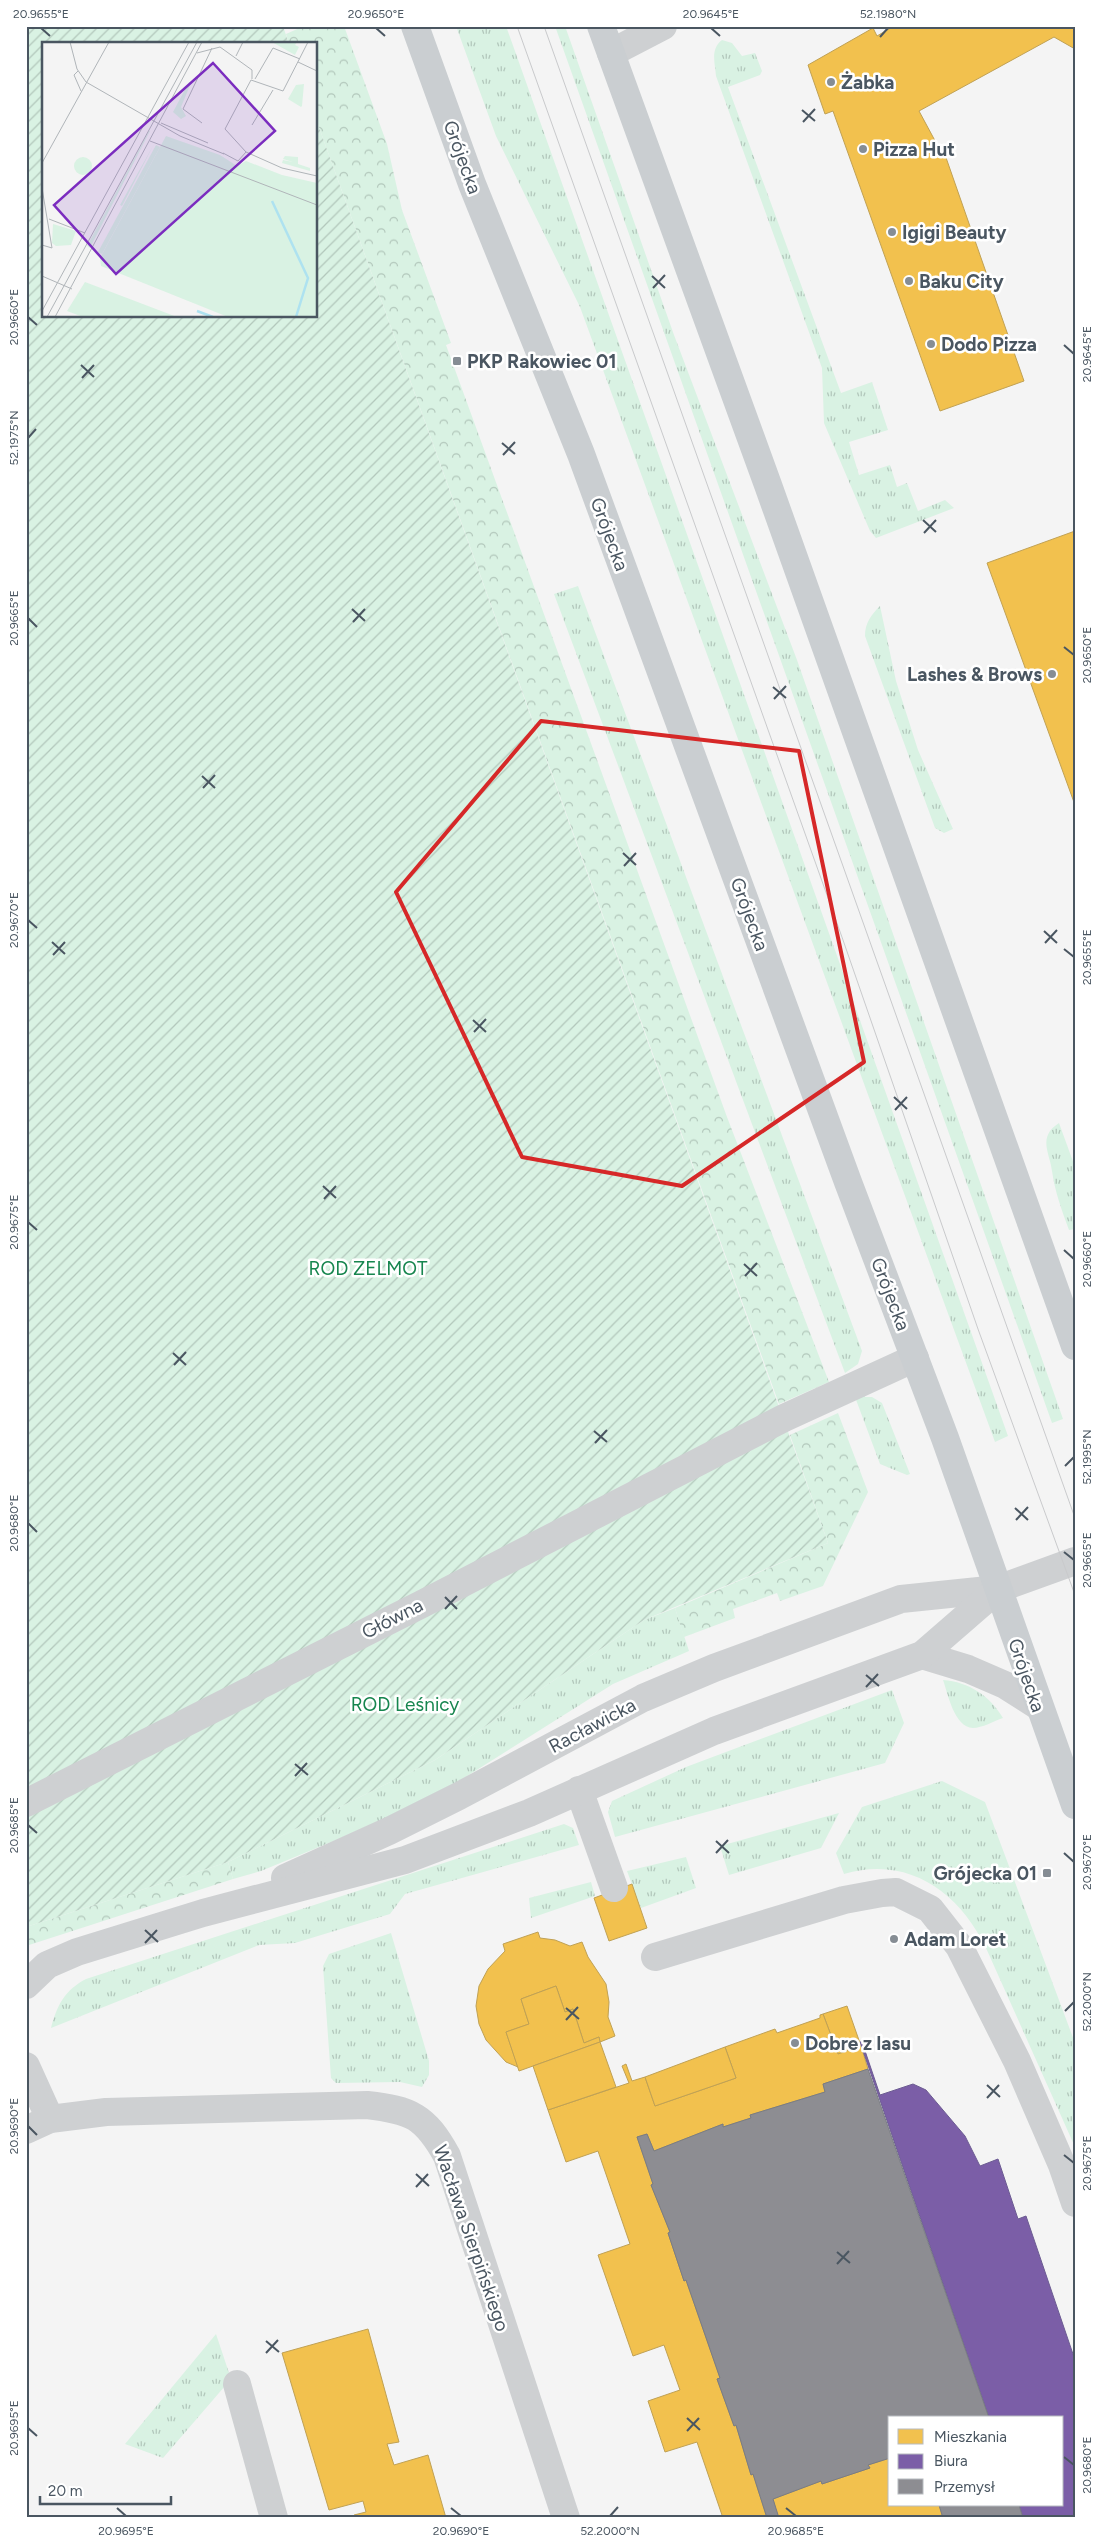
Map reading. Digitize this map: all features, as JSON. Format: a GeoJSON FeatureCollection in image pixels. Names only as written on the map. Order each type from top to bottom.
{"type":"FeatureCollection","features":[{"type":"Feature","properties":{"kind":"main road","name":"Grójecka"},"geometry":{"type":"LineString","coordinates":[[415,26],[472,184],[581,454],[844,1172],[915,1358],[1075,1805]]}},
{"type":"Feature","properties":{"kind":"main road"},"geometry":{"type":"LineString","coordinates":[[601,26],[768,485],[1075,1346]]}},
{"type":"Feature","properties":{"kind":"street"},"geometry":{"type":"LineString","coordinates":[[611,53],[663,26]]}},
{"type":"Feature","properties":{"kind":"street","name":"Główna"},"geometry":{"type":"LineString","coordinates":[[26,1803],[422,1604],[784,1418],[915,1358]]}},
{"type":"Feature","properties":{"kind":"street","name":"Racławicka"},"geometry":{"type":"LineString","coordinates":[[203,1913],[389,1831],[635,1702],[714,1668],[901,1599],[998,1590],[1075,1562]]}},
{"type":"Feature","properties":{"kind":"street","name":"Racławicka"},"geometry":{"type":"LineString","coordinates":[[26,1985],[47,1965],[77,1952],[203,1913],[405,1860],[529,1813],[714,1731],[922,1655],[998,1590]]}},
{"type":"Feature","properties":{"kind":"street"},"geometry":{"type":"LineString","coordinates":[[922,1655],[968,1669],[1005,1686],[1038,1706]]}},
{"type":"Feature","properties":{"kind":"street"},"geometry":{"type":"LineString","coordinates":[[579,1790],[614,1888]]}},
{"type":"Feature","properties":{"kind":"street"},"geometry":{"type":"LineString","coordinates":[[655,1957],[844,1900],[882,1893],[896,1892],[930,1909],[959,1946],[1017,2061],[1062,2165],[1075,2203]]}},
{"type":"Feature","properties":{"kind":"street"},"geometry":{"type":"LineString","coordinates":[[26,2066],[38,2124]]}},
{"type":"Feature","properties":{"kind":"street","name":"Wacława Sierpińskiego"},"geometry":{"type":"LineString","coordinates":[[38,2124],[106,2112],[367,2105],[394,2108],[414,2114],[436,2136],[446,2156],[566,2518]]}},
{"type":"Feature","properties":{"kind":"street"},"geometry":{"type":"LineString","coordinates":[[237,2384],[274,2518]]}},
{"type":"Feature","properties":{"kind":"highlighted area"},"geometry":{"type":"Polygon","coordinates":[[[541,721],[799,751],[864,1062],[682,1186],[522,1157],[396,892],[541,721]]]}},
{"type":"Feature","properties":{"kind":"green space","name":"ROD ZELMOT"},"geometry":{"type":"Polygon","coordinates":[[[26,26],[283,26],[288,42],[42,42],[42,318],[318,318],[318,125],[828,1543],[644,1620],[435,1760],[228,1862],[26,1927],[26,26]]]}},
{"type":"Feature","properties":{"kind":"green space"},"geometry":{"type":"Polygon","coordinates":[[[304,26],[344,26],[387,144],[402,210],[451,343],[446,345],[727,1117],[829,1382],[779,1404],[318,125],[318,42],[288,42],[286,34],[304,26]]]}},
{"type":"Feature","properties":{"kind":"green space"},"geometry":{"type":"Polygon","coordinates":[[[456,26],[506,26],[1008,1436],[995,1442],[580,307],[496,136],[456,26]]]}},
{"type":"Feature","properties":{"kind":"green space"},"geometry":{"type":"Polygon","coordinates":[[[555,26],[565,26],[674,335],[797,660],[1063,1419],[1052,1423],[555,26]]]}},
{"type":"Feature","properties":{"kind":"green space"},"geometry":{"type":"Polygon","coordinates":[[[722,40],[732,43],[742,56],[755,53],[762,71],[760,75],[728,87],[841,393],[872,382],[888,430],[849,442],[859,475],[890,465],[897,487],[907,483],[918,511],[945,500],[954,508],[876,538],[870,531],[824,423],[822,368],[716,76],[715,52],[722,40]]]}},
{"type":"Feature","properties":{"kind":"green space"},"geometry":{"type":"Polygon","coordinates":[[[578,586],[862,1351],[858,1364],[845,1373],[554,594],[578,586]]]}},
{"type":"Feature","properties":{"kind":"green space"},"geometry":{"type":"Polygon","coordinates":[[[880,606],[896,681],[918,750],[953,829],[944,833],[935,828],[865,636],[869,620],[880,606]]]}},
{"type":"Feature","properties":{"kind":"green space"},"geometry":{"type":"Polygon","coordinates":[[[1059,1123],[1075,1167],[1075,1229],[1069,1230],[1061,1209],[1046,1146],[1048,1134],[1059,1123]]]}},
{"type":"Feature","properties":{"kind":"green space"},"geometry":{"type":"Polygon","coordinates":[[[863,1393],[865,1397],[872,1397],[882,1403],[910,1474],[907,1475],[880,1464],[855,1397],[863,1393]]]}},
{"type":"Feature","properties":{"kind":"green space"},"geometry":{"type":"Polygon","coordinates":[[[838,1413],[868,1492],[823,1586],[780,1601],[777,1593],[733,1609],[735,1618],[684,1637],[675,1608],[828,1543],[790,1435],[838,1413]]]}},
{"type":"Feature","properties":{"kind":"green space"},"geometry":{"type":"Polygon","coordinates":[[[675,1608],[689,1651],[613,1684],[437,1795],[261,1871],[233,1879],[228,1862],[435,1760],[644,1620],[675,1608]]]}},
{"type":"Feature","properties":{"kind":"green space"},"geometry":{"type":"Polygon","coordinates":[[[943,1680],[953,1681],[978,1691],[992,1703],[1003,1718],[980,1727],[966,1726],[956,1716],[943,1680]]]}},
{"type":"Feature","properties":{"kind":"green space"},"geometry":{"type":"Polygon","coordinates":[[[892,1690],[904,1723],[885,1763],[615,1837],[608,1812],[612,1801],[686,1767],[892,1690]]]}},
{"type":"Feature","properties":{"kind":"green space"},"geometry":{"type":"Polygon","coordinates":[[[942,1781],[985,1802],[1075,2043],[1075,2147],[986,1948],[975,1928],[961,1910],[946,1895],[929,1883],[910,1874],[889,1870],[867,1869],[844,1874],[836,1853],[862,1807],[942,1781]]]}},
{"type":"Feature","properties":{"kind":"green space"},"geometry":{"type":"Polygon","coordinates":[[[839,1813],[821,1848],[729,1875],[720,1846],[839,1813]]]}},
{"type":"Feature","properties":{"kind":"green space"},"geometry":{"type":"Polygon","coordinates":[[[564,1824],[573,1828],[579,1845],[405,1894],[390,1914],[295,1943],[259,1945],[51,2028],[59,2005],[67,1993],[86,1979],[564,1824]]]}},
{"type":"Feature","properties":{"kind":"green space"},"geometry":{"type":"Polygon","coordinates":[[[686,1857],[696,1888],[641,1908],[627,1871],[686,1857]]]}},
{"type":"Feature","properties":{"kind":"green space"},"geometry":{"type":"Polygon","coordinates":[[[228,1862],[233,1879],[26,1946],[26,1927],[228,1862]]]}},
{"type":"Feature","properties":{"kind":"green space"},"geometry":{"type":"Polygon","coordinates":[[[591,1882],[595,1896],[531,1918],[529,1898],[591,1882]]]}},
{"type":"Feature","properties":{"kind":"green space"},"geometry":{"type":"Polygon","coordinates":[[[391,1933],[429,2061],[429,2075],[422,2087],[400,2082],[336,2083],[331,2078],[323,1966],[329,1954],[391,1933]]]}},
{"type":"Feature","properties":{"kind":"green space"},"geometry":{"type":"Polygon","coordinates":[[[216,2334],[231,2379],[163,2458],[125,2444],[216,2334]]]}},
{"type":"Feature","properties":{"kind":"building: Mieszkania"},"geometry":{"type":"Polygon","coordinates":[[[894,26],[1075,26],[1075,49],[1054,37],[919,111],[940,150],[943,149],[1024,381],[940,411],[833,111],[825,114],[808,65],[873,28],[877,36],[894,26]]]}},
{"type":"Feature","properties":{"kind":"building: Mieszkania"},"geometry":{"type":"Polygon","coordinates":[[[1075,531],[1075,805],[987,563],[1075,531]]]}},
{"type":"Feature","properties":{"kind":"building: Mieszkania"},"geometry":{"type":"Polygon","coordinates":[[[632,1884],[647,1928],[609,1941],[594,1898],[632,1884]]]}},
{"type":"Feature","properties":{"kind":"building: Mieszkania"},"geometry":{"type":"Polygon","coordinates":[[[538,1932],[540,1938],[555,1940],[570,1946],[582,1942],[588,1957],[606,1984],[609,2002],[608,2017],[615,2036],[600,2042],[599,2037],[584,2043],[573,2009],[565,2012],[556,1986],[521,1999],[529,2024],[506,2032],[518,2067],[506,2062],[486,2040],[479,2024],[476,2006],[479,1986],[488,1969],[505,1951],[503,1944],[538,1932]]]}},
{"type":"Feature","properties":{"kind":"building: Mieszkania"},"geometry":{"type":"Polygon","coordinates":[[[556,1986],[565,2012],[573,2009],[584,2043],[599,2037],[600,2042],[519,2071],[506,2032],[529,2024],[521,1999],[556,1986]]]}},
{"type":"Feature","properties":{"kind":"building: Mieszkania"},"geometry":{"type":"Polygon","coordinates":[[[847,2006],[861,2046],[838,2054],[823,2014],[847,2006]]]}},
{"type":"Feature","properties":{"kind":"building: Mieszkania"},"geometry":{"type":"Polygon","coordinates":[[[823,2014],[838,2054],[861,2046],[868,2069],[823,2084],[825,2092],[750,2115],[751,2118],[723,2127],[723,2124],[654,2151],[647,2134],[637,2137],[653,2184],[651,2185],[670,2232],[668,2233],[684,2281],[686,2280],[720,2378],[717,2379],[734,2426],[736,2425],[751,2475],[753,2474],[767,2518],[723,2518],[697,2442],[665,2452],[648,2401],[680,2390],[664,2345],[633,2356],[598,2255],[630,2244],[598,2151],[566,2162],[548,2110],[629,2083],[622,2066],[626,2064],[632,2081],[645,2077],[655,2106],[736,2078],[725,2047],[775,2029],[777,2033],[820,2018],[820,2015],[823,2014]]]}},
{"type":"Feature","properties":{"kind":"building: Mieszkania"},"geometry":{"type":"Polygon","coordinates":[[[600,2042],[616,2087],[548,2110],[533,2066],[600,2042]]]}},
{"type":"Feature","properties":{"kind":"building: Mieszkania"},"geometry":{"type":"Polygon","coordinates":[[[725,2047],[736,2078],[655,2106],[645,2077],[725,2047]]]}},
{"type":"Feature","properties":{"kind":"building: Mieszkania"},"geometry":{"type":"Polygon","coordinates":[[[368,2329],[399,2442],[387,2444],[394,2465],[428,2455],[446,2518],[355,2518],[354,2515],[366,2512],[363,2501],[329,2510],[282,2353],[368,2329]]]}},
{"type":"Feature","properties":{"kind":"building: Mieszkania"},"geometry":{"type":"Polygon","coordinates":[[[888,2459],[888,2506],[939,2506],[943,2518],[778,2518],[773,2499],[821,2481],[822,2484],[870,2468],[868,2465],[888,2459]]]}},
{"type":"Feature","properties":{"kind":"building: Biura"},"geometry":{"type":"Polygon","coordinates":[[[860,2042],[862,2042],[880,2095],[913,2084],[926,2090],[965,2136],[980,2166],[998,2159],[1018,2219],[1026,2216],[1075,2360],[1075,2518],[1023,2518],[1019,2506],[1064,2506],[1064,2416],[988,2416],[860,2042]]]}},
{"type":"Feature","properties":{"kind":"building: Przemysł"},"geometry":{"type":"Polygon","coordinates":[[[868,2069],[988,2416],[888,2416],[888,2459],[868,2465],[870,2468],[822,2484],[821,2481],[773,2499],[779,2518],[767,2518],[753,2474],[751,2475],[736,2425],[734,2426],[717,2379],[720,2378],[686,2280],[684,2281],[668,2233],[670,2232],[651,2185],[653,2184],[637,2137],[647,2134],[654,2151],[723,2124],[723,2127],[751,2118],[750,2115],[825,2092],[823,2084],[868,2069]]]}},
{"type":"Feature","properties":{"kind":"building: Przemysł"},"geometry":{"type":"Polygon","coordinates":[[[939,2506],[1019,2506],[1023,2518],[943,2518],[939,2506]]]}},
{"type":"Feature","properties":{"kind":"tram line"},"geometry":{"type":"LineString","coordinates":[[517,26],[843,940],[978,1329],[1075,1595]]}},
{"type":"Feature","properties":{"kind":"tram line"},"geometry":{"type":"LineString","coordinates":[[544,26],[1075,1518]]}},
{"type":"Feature","properties":{"kind":"place","name":"Żabka"},"geometry":{"type":"Point","coordinates":[831,82]}},
{"type":"Feature","properties":{"kind":"place","name":"Pizza Hut"},"geometry":{"type":"Point","coordinates":[863,149]}},
{"type":"Feature","properties":{"kind":"place","name":"Igigi Beauty"},"geometry":{"type":"Point","coordinates":[892,232]}},
{"type":"Feature","properties":{"kind":"place","name":"Baku City"},"geometry":{"type":"Point","coordinates":[909,281]}},
{"type":"Feature","properties":{"kind":"place","name":"Dodo Pizza"},"geometry":{"type":"Point","coordinates":[931,344]}},
{"type":"Feature","properties":{"kind":"place","name":"PKP Rakowiec 01"},"geometry":{"type":"Point","coordinates":[457,361]}},
{"type":"Feature","properties":{"kind":"place","name":"Lashes & Brows"},"geometry":{"type":"Point","coordinates":[1052,674]}},
{"type":"Feature","properties":{"kind":"place","name":"Grójecka 01"},"geometry":{"type":"Point","coordinates":[1047,1873]}},
{"type":"Feature","properties":{"kind":"place","name":"Adam Loret"},"geometry":{"type":"Point","coordinates":[894,1939]}},
{"type":"Feature","properties":{"kind":"place","name":"Dobre z lasu"},"geometry":{"type":"Point","coordinates":[795,2043]}},
{"type":"Feature","properties":{"kind":"park label","name":"ROD Leśnicy"},"geometry":{"type":"Point","coordinates":[405,1704]}}]}
